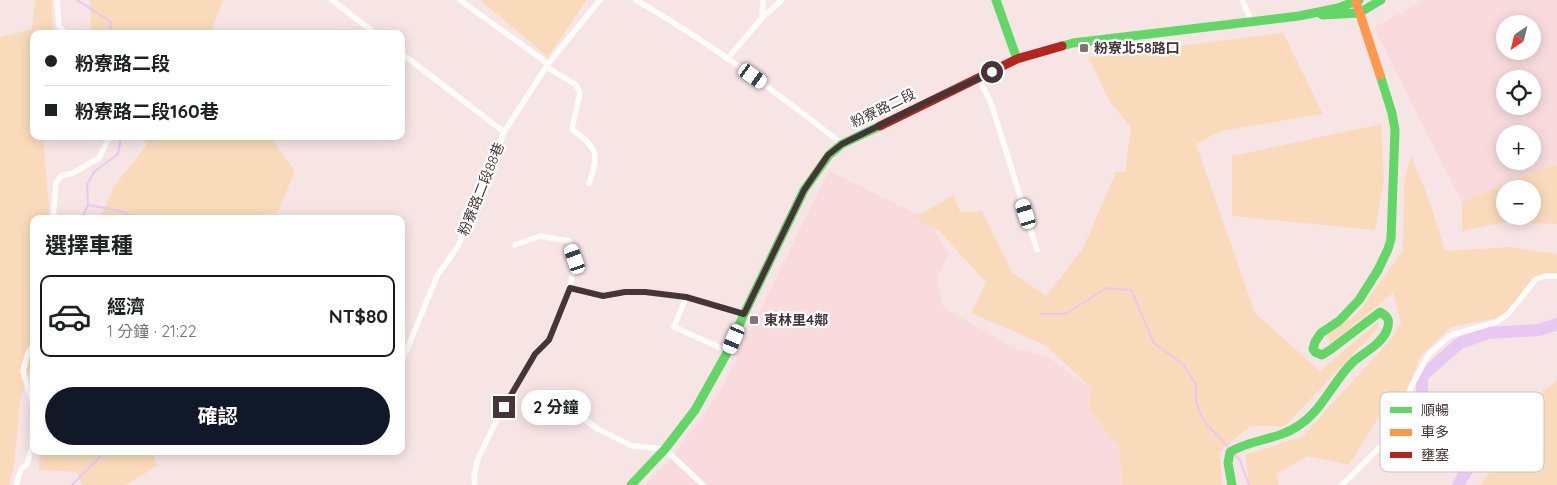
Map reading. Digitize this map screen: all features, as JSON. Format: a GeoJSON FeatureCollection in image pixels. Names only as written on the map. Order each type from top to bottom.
{"type":"FeatureCollection","features":[{"type":"Feature","properties":{"kind":"main road"},"geometry":{"type":"LineString","coordinates":[[996,0],[1017,60]]}},
{"type":"Feature","properties":{"kind":"main road","name":"粉寮路二段"},"geometry":{"type":"LineString","coordinates":[[1299,16],[1359,13],[1381,0]]}},
{"type":"Feature","properties":{"kind":"main road"},"geometry":{"type":"LineString","coordinates":[[1232,485],[1228,462],[1233,450],[1292,430],[1302,424],[1351,364],[1384,336],[1388,329],[1389,320],[1387,316],[1380,312],[1372,316],[1350,338],[1331,351],[1322,355],[1313,349],[1317,336],[1343,318],[1374,278],[1387,252],[1391,238],[1395,130],[1392,113],[1359,13],[1357,1]]}},
{"type":"Feature","properties":{"kind":"main road","name":"粉寮路二段"},"geometry":{"type":"LineString","coordinates":[[631,485],[665,449],[695,410],[728,351],[804,190],[828,155],[842,144],[1017,60],[1073,43],[1299,16],[1338,8],[1357,1]]}},
{"type":"Feature","properties":{"kind":"street"},"geometry":{"type":"LineString","coordinates":[[57,0],[59,26],[62,30]]}},
{"type":"Feature","properties":{"kind":"street"},"geometry":{"type":"LineString","coordinates":[[332,0],[371,30]]}},
{"type":"Feature","properties":{"kind":"street"},"geometry":{"type":"LineString","coordinates":[[460,0],[548,64],[550,69],[576,85],[580,93],[572,130],[589,143],[597,156],[589,183]]}},
{"type":"Feature","properties":{"kind":"street","name":"粉寮路二段88巷"},"geometry":{"type":"LineString","coordinates":[[405,354],[437,276],[458,246],[473,213],[504,132],[548,64],[585,16],[601,0]]}},
{"type":"Feature","properties":{"kind":"street"},"geometry":{"type":"LineString","coordinates":[[636,0],[728,58],[842,144]]}},
{"type":"Feature","properties":{"kind":"street"},"geometry":{"type":"LineString","coordinates":[[762,18],[763,0]]}},
{"type":"Feature","properties":{"kind":"street"},"geometry":{"type":"LineString","coordinates":[[728,58],[762,18],[782,0]]}},
{"type":"Feature","properties":{"kind":"street"},"geometry":{"type":"LineString","coordinates":[[1242,0],[1252,22]]}},
{"type":"Feature","properties":{"kind":"street","name":"粉寮路二段88巷"},"geometry":{"type":"LineString","coordinates":[[405,56],[504,132]]}},
{"type":"Feature","properties":{"kind":"street"},"geometry":{"type":"LineString","coordinates":[[979,79],[991,103],[1037,250]]}},
{"type":"Feature","properties":{"kind":"street"},"geometry":{"type":"LineString","coordinates":[[53,215],[56,183],[61,176],[73,173],[99,158],[108,140]]}},
{"type":"Feature","properties":{"kind":"street"},"geometry":{"type":"LineString","coordinates":[[475,485],[474,478],[477,461],[496,421],[535,354],[549,340],[570,288],[575,259],[569,241],[540,236],[515,245]]}},
{"type":"Feature","properties":{"kind":"street"},"geometry":{"type":"LineString","coordinates":[[1410,392],[1429,354],[1451,335],[1497,322],[1509,313],[1536,279],[1545,276],[1557,276]]}},
{"type":"Feature","properties":{"kind":"street"},"geometry":{"type":"LineString","coordinates":[[570,288],[603,296],[625,292],[645,292],[686,297],[744,314]]}},
{"type":"Feature","properties":{"kind":"street"},"geometry":{"type":"LineString","coordinates":[[686,297],[674,327],[728,351]]}},
{"type":"Feature","properties":{"kind":"street"},"geometry":{"type":"LineString","coordinates":[[30,350],[23,371],[30,395]]}},
{"type":"Feature","properties":{"kind":"street"},"geometry":{"type":"LineString","coordinates":[[560,395],[570,408],[596,428],[632,446],[665,449],[703,485]]}},
{"type":"Feature","properties":{"kind":"street"},"geometry":{"type":"LineString","coordinates":[[1342,485],[1380,447]]}},
{"type":"Feature","properties":{"kind":"street"},"geometry":{"type":"LineString","coordinates":[[16,485],[21,469],[27,464],[30,454]]}},
{"type":"Feature","properties":{"kind":"shaded area"},"geometry":{"type":"Polygon","coordinates":[[[35,0],[52,0],[53,30],[30,30],[30,140],[43,140],[50,215],[30,215],[30,370],[20,400],[14,467],[9,485],[0,485],[0,37],[32,29],[35,0]]]}},
{"type":"Feature","properties":{"kind":"shaded area"},"geometry":{"type":"Polygon","coordinates":[[[90,0],[223,0],[212,30],[91,30],[90,0]]]}},
{"type":"Feature","properties":{"kind":"shaded area"},"geometry":{"type":"Polygon","coordinates":[[[480,0],[587,0],[548,57],[480,0]]]}},
{"type":"Feature","properties":{"kind":"shaded area"},"geometry":{"type":"Polygon","coordinates":[[[1425,0],[1557,0],[1557,165],[1541,169],[1541,125],[1496,125],[1496,170],[1537,170],[1514,180],[1496,180],[1496,187],[1462,202],[1374,27],[1425,0]]]}},
{"type":"Feature","properties":{"kind":"shaded area"},"geometry":{"type":"Polygon","coordinates":[[[1283,33],[1323,114],[1221,131],[1196,144],[1255,313],[1320,371],[1379,321],[1377,329],[1285,426],[1251,426],[1220,451],[1222,485],[1122,485],[1119,446],[1088,409],[1092,389],[1045,345],[971,313],[986,282],[939,231],[914,218],[954,195],[960,212],[982,211],[1012,272],[1046,296],[1083,248],[1116,172],[1125,172],[1131,127],[1110,102],[1088,57],[1283,33]]]}},
{"type":"Feature","properties":{"kind":"shaded area"},"geometry":{"type":"Polygon","coordinates":[[[1381,124],[1384,179],[1375,230],[1232,216],[1232,156],[1381,124]]]}},
{"type":"Feature","properties":{"kind":"shaded area"},"geometry":{"type":"Polygon","coordinates":[[[143,140],[273,140],[295,171],[278,212],[260,215],[102,215],[114,186],[147,145],[143,140]]]}},
{"type":"Feature","properties":{"kind":"shaded area"},"geometry":{"type":"Polygon","coordinates":[[[1411,156],[1430,202],[1445,251],[1509,247],[1557,254],[1557,274],[1543,274],[1533,278],[1503,317],[1451,327],[1419,358],[1408,392],[1380,392],[1380,417],[1349,465],[1308,456],[1277,474],[1279,485],[1249,485],[1245,455],[1302,437],[1391,339],[1401,323],[1393,293],[1330,344],[1328,334],[1358,313],[1403,250],[1404,183],[1411,156]]]}},
{"type":"Feature","properties":{"kind":"shaded area"},"geometry":{"type":"Polygon","coordinates":[[[1557,165],[1557,224],[1541,223],[1541,180],[1514,180],[1538,170],[1557,165]]]}},
{"type":"Feature","properties":{"kind":"shaded area"},"geometry":{"type":"Polygon","coordinates":[[[829,171],[928,219],[949,255],[936,277],[943,307],[1014,348],[1045,355],[1092,389],[1088,409],[1119,446],[1122,485],[644,485],[670,460],[720,391],[829,171]]]}},
{"type":"Feature","properties":{"kind":"shaded area"},"geometry":{"type":"Polygon","coordinates":[[[1496,188],[1496,224],[1462,231],[1462,202],[1496,188]]]}},
{"type":"Feature","properties":{"kind":"shaded area"},"geometry":{"type":"Polygon","coordinates":[[[1557,380],[1557,485],[1479,485],[1490,472],[1544,472],[1544,392],[1542,392],[1557,380]]]}},
{"type":"Feature","properties":{"kind":"shaded area"},"geometry":{"type":"Polygon","coordinates":[[[40,455],[154,455],[157,466],[126,485],[82,485],[77,472],[39,470],[40,455]]]}},
{"type":"Feature","properties":{"kind":"waterway"},"geometry":{"type":"LineString","coordinates":[[77,0],[111,22],[111,30]]}},
{"type":"Feature","properties":{"kind":"waterway"},"geometry":{"type":"LineString","coordinates":[[83,215],[88,205],[87,184],[95,171],[118,154],[121,140]]}},
{"type":"Feature","properties":{"kind":"waterway"},"geometry":{"type":"LineString","coordinates":[[88,205],[121,211],[130,215]]}},
{"type":"Feature","properties":{"kind":"waterway"},"geometry":{"type":"LineString","coordinates":[[1041,314],[1065,314],[1107,288],[1131,290],[1154,343],[1184,365],[1196,385],[1196,402],[1203,420],[1230,449]]}},
{"type":"Feature","properties":{"kind":"waterway"},"geometry":{"type":"LineString","coordinates":[[1422,392],[1422,376],[1460,343],[1488,333],[1539,330],[1557,324]]}},
{"type":"Feature","properties":{"kind":"waterway"},"geometry":{"type":"LineString","coordinates":[[1233,453],[1240,460],[1249,485]]}},
{"type":"Feature","properties":{"kind":"waterway"},"geometry":{"type":"LineString","coordinates":[[72,485],[99,458],[99,455]]}},
{"type":"Feature","properties":{"kind":"waterway"},"geometry":{"type":"LineString","coordinates":[[1458,485],[1466,472]]}},
{"type":"Feature","properties":{"kind":"traffic: fast"},"geometry":{"type":"LineString","coordinates":[[996,0],[1017,59]]}},
{"type":"Feature","properties":{"kind":"traffic: fast"},"geometry":{"type":"LineString","coordinates":[[1062,46],[1073,43],[1299,16],[1338,8],[1359,0]]}},
{"type":"Feature","properties":{"kind":"traffic: fast"},"geometry":{"type":"LineString","coordinates":[[1322,15],[1359,13],[1381,0]]}},
{"type":"Feature","properties":{"kind":"traffic: fast"},"geometry":{"type":"LineString","coordinates":[[1232,485],[1228,463],[1230,452],[1247,444],[1290,431],[1298,426],[1321,404],[1353,362],[1377,344],[1387,330],[1388,320],[1380,312],[1322,355],[1313,349],[1321,333],[1339,321],[1359,300],[1378,270],[1391,239],[1395,130],[1392,113],[1380,75]]}},
{"type":"Feature","properties":{"kind":"traffic: fast"},"geometry":{"type":"LineString","coordinates":[[631,485],[665,449],[695,410],[728,351],[804,190],[829,155],[842,144],[880,126]]}},
{"type":"Feature","properties":{"kind":"traffic: slow"},"geometry":{"type":"LineString","coordinates":[[1356,2],[1380,75]]}},
{"type":"Feature","properties":{"kind":"traffic: jam"},"geometry":{"type":"LineString","coordinates":[[880,126],[1017,59],[1062,46]]}},
{"type":"Feature","properties":{"kind":"place","name":"粉寮北58路口"},"geometry":{"type":"Point","coordinates":[1084,48]}},
{"type":"Feature","properties":{"kind":"place","name":"東林里4鄰"},"geometry":{"type":"Point","coordinates":[754,320]}},
{"type":"Feature","properties":{"kind":"route"},"geometry":{"type":"LineString","coordinates":[[504,407],[535,354],[549,340],[570,288],[603,296],[625,292],[645,292],[686,297],[744,314],[804,190],[828,155],[842,144],[992,72]]}}]}
